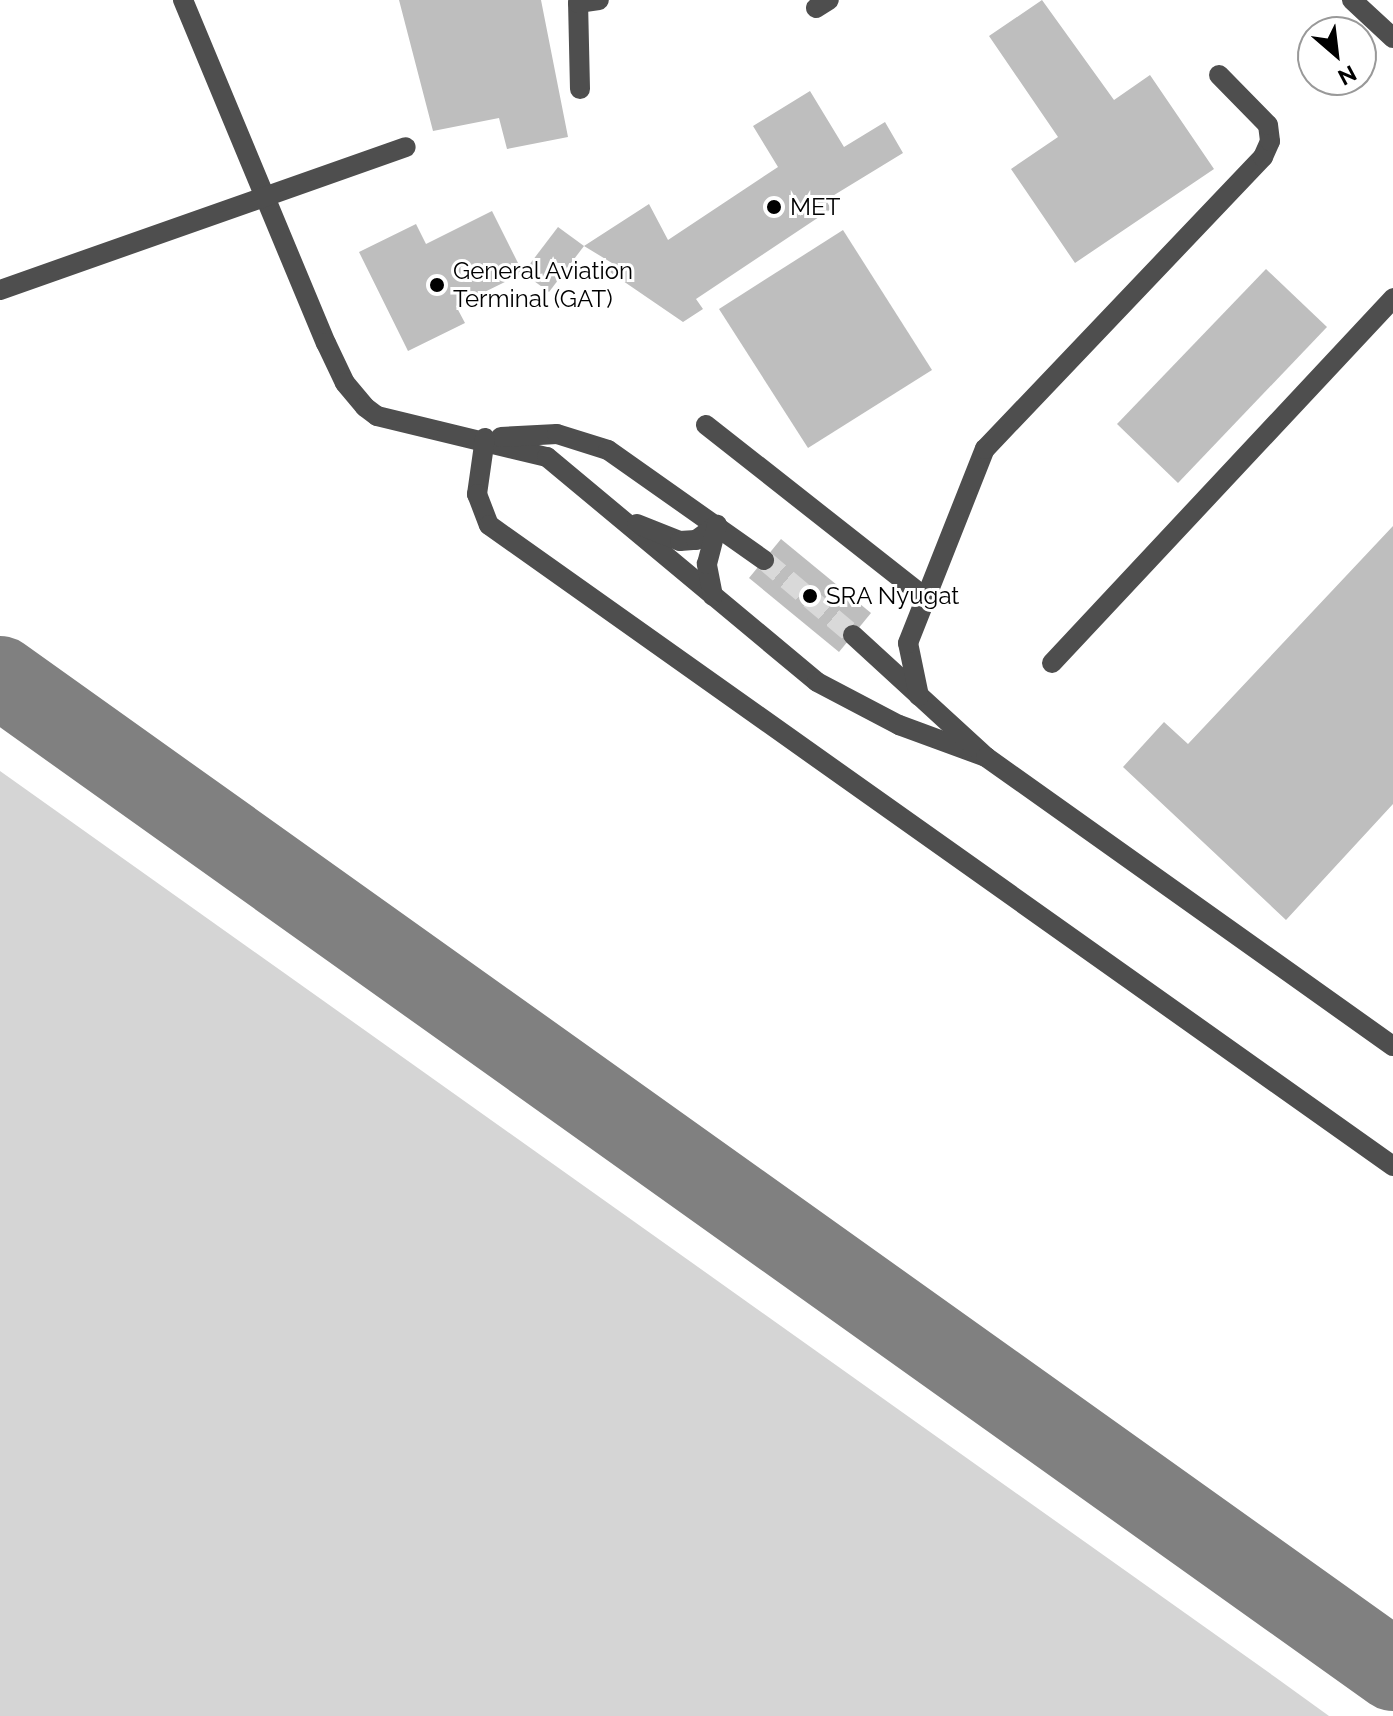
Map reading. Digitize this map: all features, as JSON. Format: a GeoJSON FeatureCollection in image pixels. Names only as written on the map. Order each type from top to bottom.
{"type":"FeatureCollection","features":[{"type":"Feature","properties":{"kind":"lane"},"geometry":{"type":"LineString","coordinates":[[183,0],[261,198],[352,395],[377,416],[485,438],[547,457],[817,682],[899,725],[986,757]]}},
{"type":"Feature","properties":{"kind":"lane"},"geometry":{"type":"LineString","coordinates":[[580,89],[577,1],[599,0]]}},
{"type":"Feature","properties":{"kind":"lane"},"geometry":{"type":"LineString","coordinates":[[1352,0],[1393,38]]}},
{"type":"Feature","properties":{"kind":"lane"},"geometry":{"type":"LineString","coordinates":[[919,696],[908,643],[923,596],[985,449],[1263,157],[1270,141],[1268,125],[1219,75]]}},
{"type":"Feature","properties":{"kind":"lane"},"geometry":{"type":"LineString","coordinates":[[0,290],[406,147]]}},
{"type":"Feature","properties":{"kind":"lane"},"geometry":{"type":"LineString","coordinates":[[1052,663],[1393,298]]}},
{"type":"Feature","properties":{"kind":"lane"},"geometry":{"type":"LineString","coordinates":[[706,425],[923,596]]}},
{"type":"Feature","properties":{"kind":"lane"},"geometry":{"type":"LineString","coordinates":[[485,438],[557,434],[608,450],[764,560]]}},
{"type":"Feature","properties":{"kind":"lane"},"geometry":{"type":"LineString","coordinates":[[485,438],[477,494],[489,525],[1393,1166]]}},
{"type":"Feature","properties":{"kind":"lane"},"geometry":{"type":"LineString","coordinates":[[615,514],[680,541],[696,540],[717,525]]}},
{"type":"Feature","properties":{"kind":"lane"},"geometry":{"type":"LineString","coordinates":[[713,596],[707,564],[717,525]]}},
{"type":"Feature","properties":{"kind":"lane"},"geometry":{"type":"LineString","coordinates":[[853,635],[986,757],[1393,1046]]}},
{"type":"Feature","properties":{"kind":"shaded area"},"geometry":{"type":"Polygon","coordinates":[[[0,771],[1275,1677],[1329,1716],[0,1716],[0,771]]]}},
{"type":"Feature","properties":{"kind":"building"},"geometry":{"type":"Polygon","coordinates":[[[399,0],[541,0],[568,137],[507,149],[499,118],[433,131],[399,0]]]}},
{"type":"Feature","properties":{"kind":"building"},"geometry":{"type":"Polygon","coordinates":[[[1042,0],[1114,100],[1150,75],[1214,169],[1075,263],[1011,169],[1058,137],[989,36],[1042,0]]]}},
{"type":"Feature","properties":{"kind":"building","name":"MET"},"geometry":{"type":"Polygon","coordinates":[[[810,91],[844,147],[885,122],[903,153],[826,200],[831,209],[696,299],[703,309],[683,322],[607,270],[612,263],[584,246],[649,204],[668,240],[778,167],[753,126],[810,91]]]}},
{"type":"Feature","properties":{"kind":"building","name":"General Aviation Terminal (GAT)"},"geometry":{"type":"Polygon","coordinates":[[[492,211],[523,273],[456,306],[465,323],[408,351],[359,252],[416,224],[426,244],[492,211]]]}},
{"type":"Feature","properties":{"kind":"building"},"geometry":{"type":"Polygon","coordinates":[[[558,227],[584,246],[549,292],[523,273],[558,227]]]}},
{"type":"Feature","properties":{"kind":"building"},"geometry":{"type":"Polygon","coordinates":[[[843,230],[932,370],[808,448],[719,309],[843,230]]]}},
{"type":"Feature","properties":{"kind":"building"},"geometry":{"type":"Polygon","coordinates":[[[1266,269],[1327,327],[1178,483],[1117,424],[1266,269]]]}},
{"type":"Feature","properties":{"kind":"building"},"geometry":{"type":"Polygon","coordinates":[[[1393,526],[1393,804],[1286,920],[1123,767],[1164,722],[1188,744],[1393,526]]]}},
{"type":"Feature","properties":{"kind":"building","name":"SRA Nyugat"},"geometry":{"type":"Polygon","coordinates":[[[781,539],[871,613],[839,652],[749,578],[781,539]]]}},
{"type":"Feature","properties":{"kind":"taxiway"},"geometry":{"type":"LineString","coordinates":[[0,677],[1393,1670]]}},
{"type":"Feature","properties":{"kind":"tunnel"},"geometry":{"type":"LineString","coordinates":[[764,560],[853,635]]}},
{"type":"Feature","properties":{"kind":"place","name":"MET"},"geometry":{"type":"Point","coordinates":[774,207]}},
{"type":"Feature","properties":{"kind":"place","name":"General Aviation Terminal (GAT)"},"geometry":{"type":"Point","coordinates":[437,285]}},
{"type":"Feature","properties":{"kind":"place","name":"SRA Nyugat"},"geometry":{"type":"Point","coordinates":[810,596]}}]}
